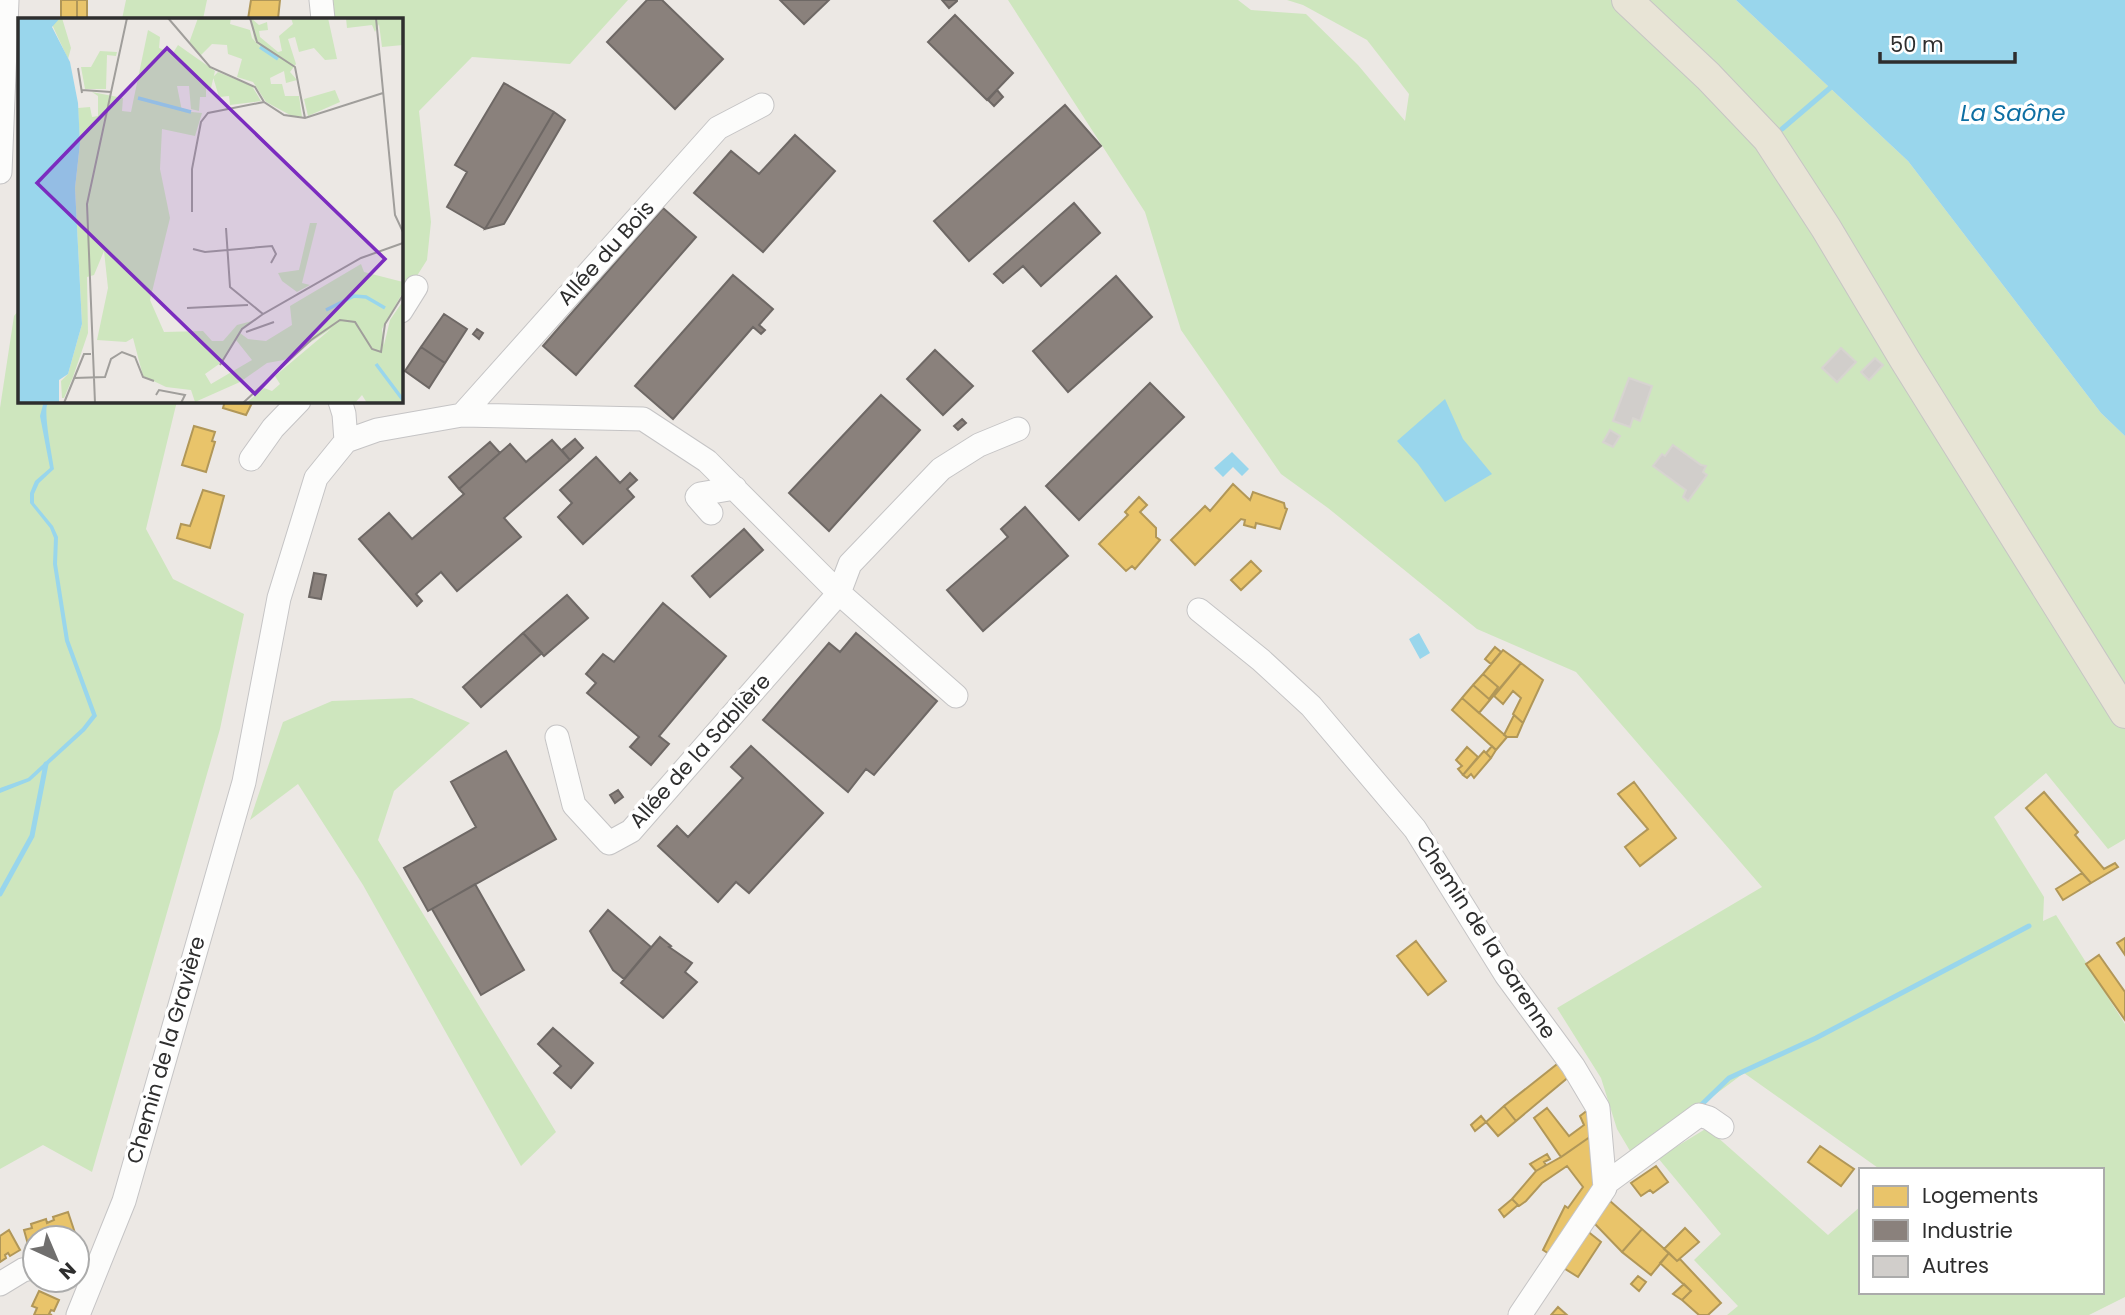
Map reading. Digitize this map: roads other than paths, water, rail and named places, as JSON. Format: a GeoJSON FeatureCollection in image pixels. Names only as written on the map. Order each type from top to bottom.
{"type":"FeatureCollection","features":[{"type":"Feature","properties":{"kind":"main road"},"geometry":{"type":"LineString","coordinates":[[1628,0],[1708,76],[1768,139],[1826,228],[2125,713]]}},
{"type":"Feature","properties":{"kind":"street"},"geometry":{"type":"LineString","coordinates":[[0,172],[7,0]]}},
{"type":"Feature","properties":{"kind":"street"},"geometry":{"type":"LineString","coordinates":[[321,0],[323,18]]}},
{"type":"Feature","properties":{"kind":"street","name":"Allée du Bois"},"geometry":{"type":"LineString","coordinates":[[462,415],[718,128],[762,104]]}},
{"type":"Feature","properties":{"kind":"street"},"geometry":{"type":"LineString","coordinates":[[402,309],[416,287]]}},
{"type":"Feature","properties":{"kind":"street"},"geometry":{"type":"LineString","coordinates":[[251,459],[273,428],[298,402]]}},
{"type":"Feature","properties":{"kind":"street"},"geometry":{"type":"LineString","coordinates":[[343,404],[346,441],[377,430],[462,415],[643,419],[707,461],[839,593],[956,696]]}},
{"type":"Feature","properties":{"kind":"street"},"geometry":{"type":"LineString","coordinates":[[839,593],[850,564],[941,469],[979,445],[1018,429]]}},
{"type":"Feature","properties":{"kind":"street","name":"Chemin de la Gravière"},"geometry":{"type":"LineString","coordinates":[[91,1265],[124,1201],[244,782],[279,598],[316,478],[346,441]]}},
{"type":"Feature","properties":{"kind":"street"},"geometry":{"type":"LineString","coordinates":[[711,513],[696,497],[735,488]]}},
{"type":"Feature","properties":{"kind":"street","name":"Allée de la Sablière"},"geometry":{"type":"LineString","coordinates":[[557,737],[574,805],[609,843],[631,831],[839,593]]}},
{"type":"Feature","properties":{"kind":"street","name":"Chemin de la Garenne"},"geometry":{"type":"LineString","coordinates":[[1199,610],[1261,660],[1311,706],[1415,829],[1506,975],[1573,1066],[1598,1108],[1605,1184]]}},
{"type":"Feature","properties":{"kind":"street"},"geometry":{"type":"LineString","coordinates":[[1520,1315],[1605,1188],[1605,1184],[1699,1115],[1722,1127]]}},
{"type":"Feature","properties":{"kind":"street"},"geometry":{"type":"LineString","coordinates":[[0,1284],[21,1271]]}},
{"type":"Feature","properties":{"kind":"street","name":"Chemin de la Gravière"},"geometry":{"type":"LineString","coordinates":[[78,1315],[81,1294]]}},
{"type":"Feature","properties":{"kind":"water","name":"La Saône"},"geometry":{"type":"Polygon","coordinates":[[[1736,0],[2125,0],[2125,436],[2101,413],[1908,161],[1736,0]]]}},
{"type":"Feature","properties":{"kind":"water"},"geometry":{"type":"Polygon","coordinates":[[[1445,399],[1463,439],[1492,474],[1445,502],[1418,464],[1397,441],[1445,399]]]}},
{"type":"Feature","properties":{"kind":"water"},"geometry":{"type":"Polygon","coordinates":[[[44,402],[52,402],[47,405],[46,410],[54,469],[39,483],[34,494],[34,503],[53,526],[58,537],[57,564],[69,640],[97,716],[85,731],[30,781],[0,793],[0,788],[28,778],[82,728],[92,715],[65,641],[53,564],[54,538],[50,528],[30,503],[30,493],[35,481],[50,468],[40,416],[44,402]]]}},
{"type":"Feature","properties":{"kind":"water"},"geometry":{"type":"Polygon","coordinates":[[[1232,452],[1249,469],[1242,476],[1233,467],[1223,477],[1214,468],[1232,452]]]}},
{"type":"Feature","properties":{"kind":"water"},"geometry":{"type":"Polygon","coordinates":[[[1419,633],[1430,653],[1420,659],[1409,639],[1419,633]]]}},
{"type":"Feature","properties":{"kind":"waterway"},"geometry":{"type":"LineString","coordinates":[[1782,129],[1830,88]]}},
{"type":"Feature","properties":{"kind":"waterway"},"geometry":{"type":"LineString","coordinates":[[0,894],[32,836],[46,764]]}},
{"type":"Feature","properties":{"kind":"waterway"},"geometry":{"type":"LineString","coordinates":[[1697,1109],[1729,1078],[1816,1038],[2029,926]]}}]}
